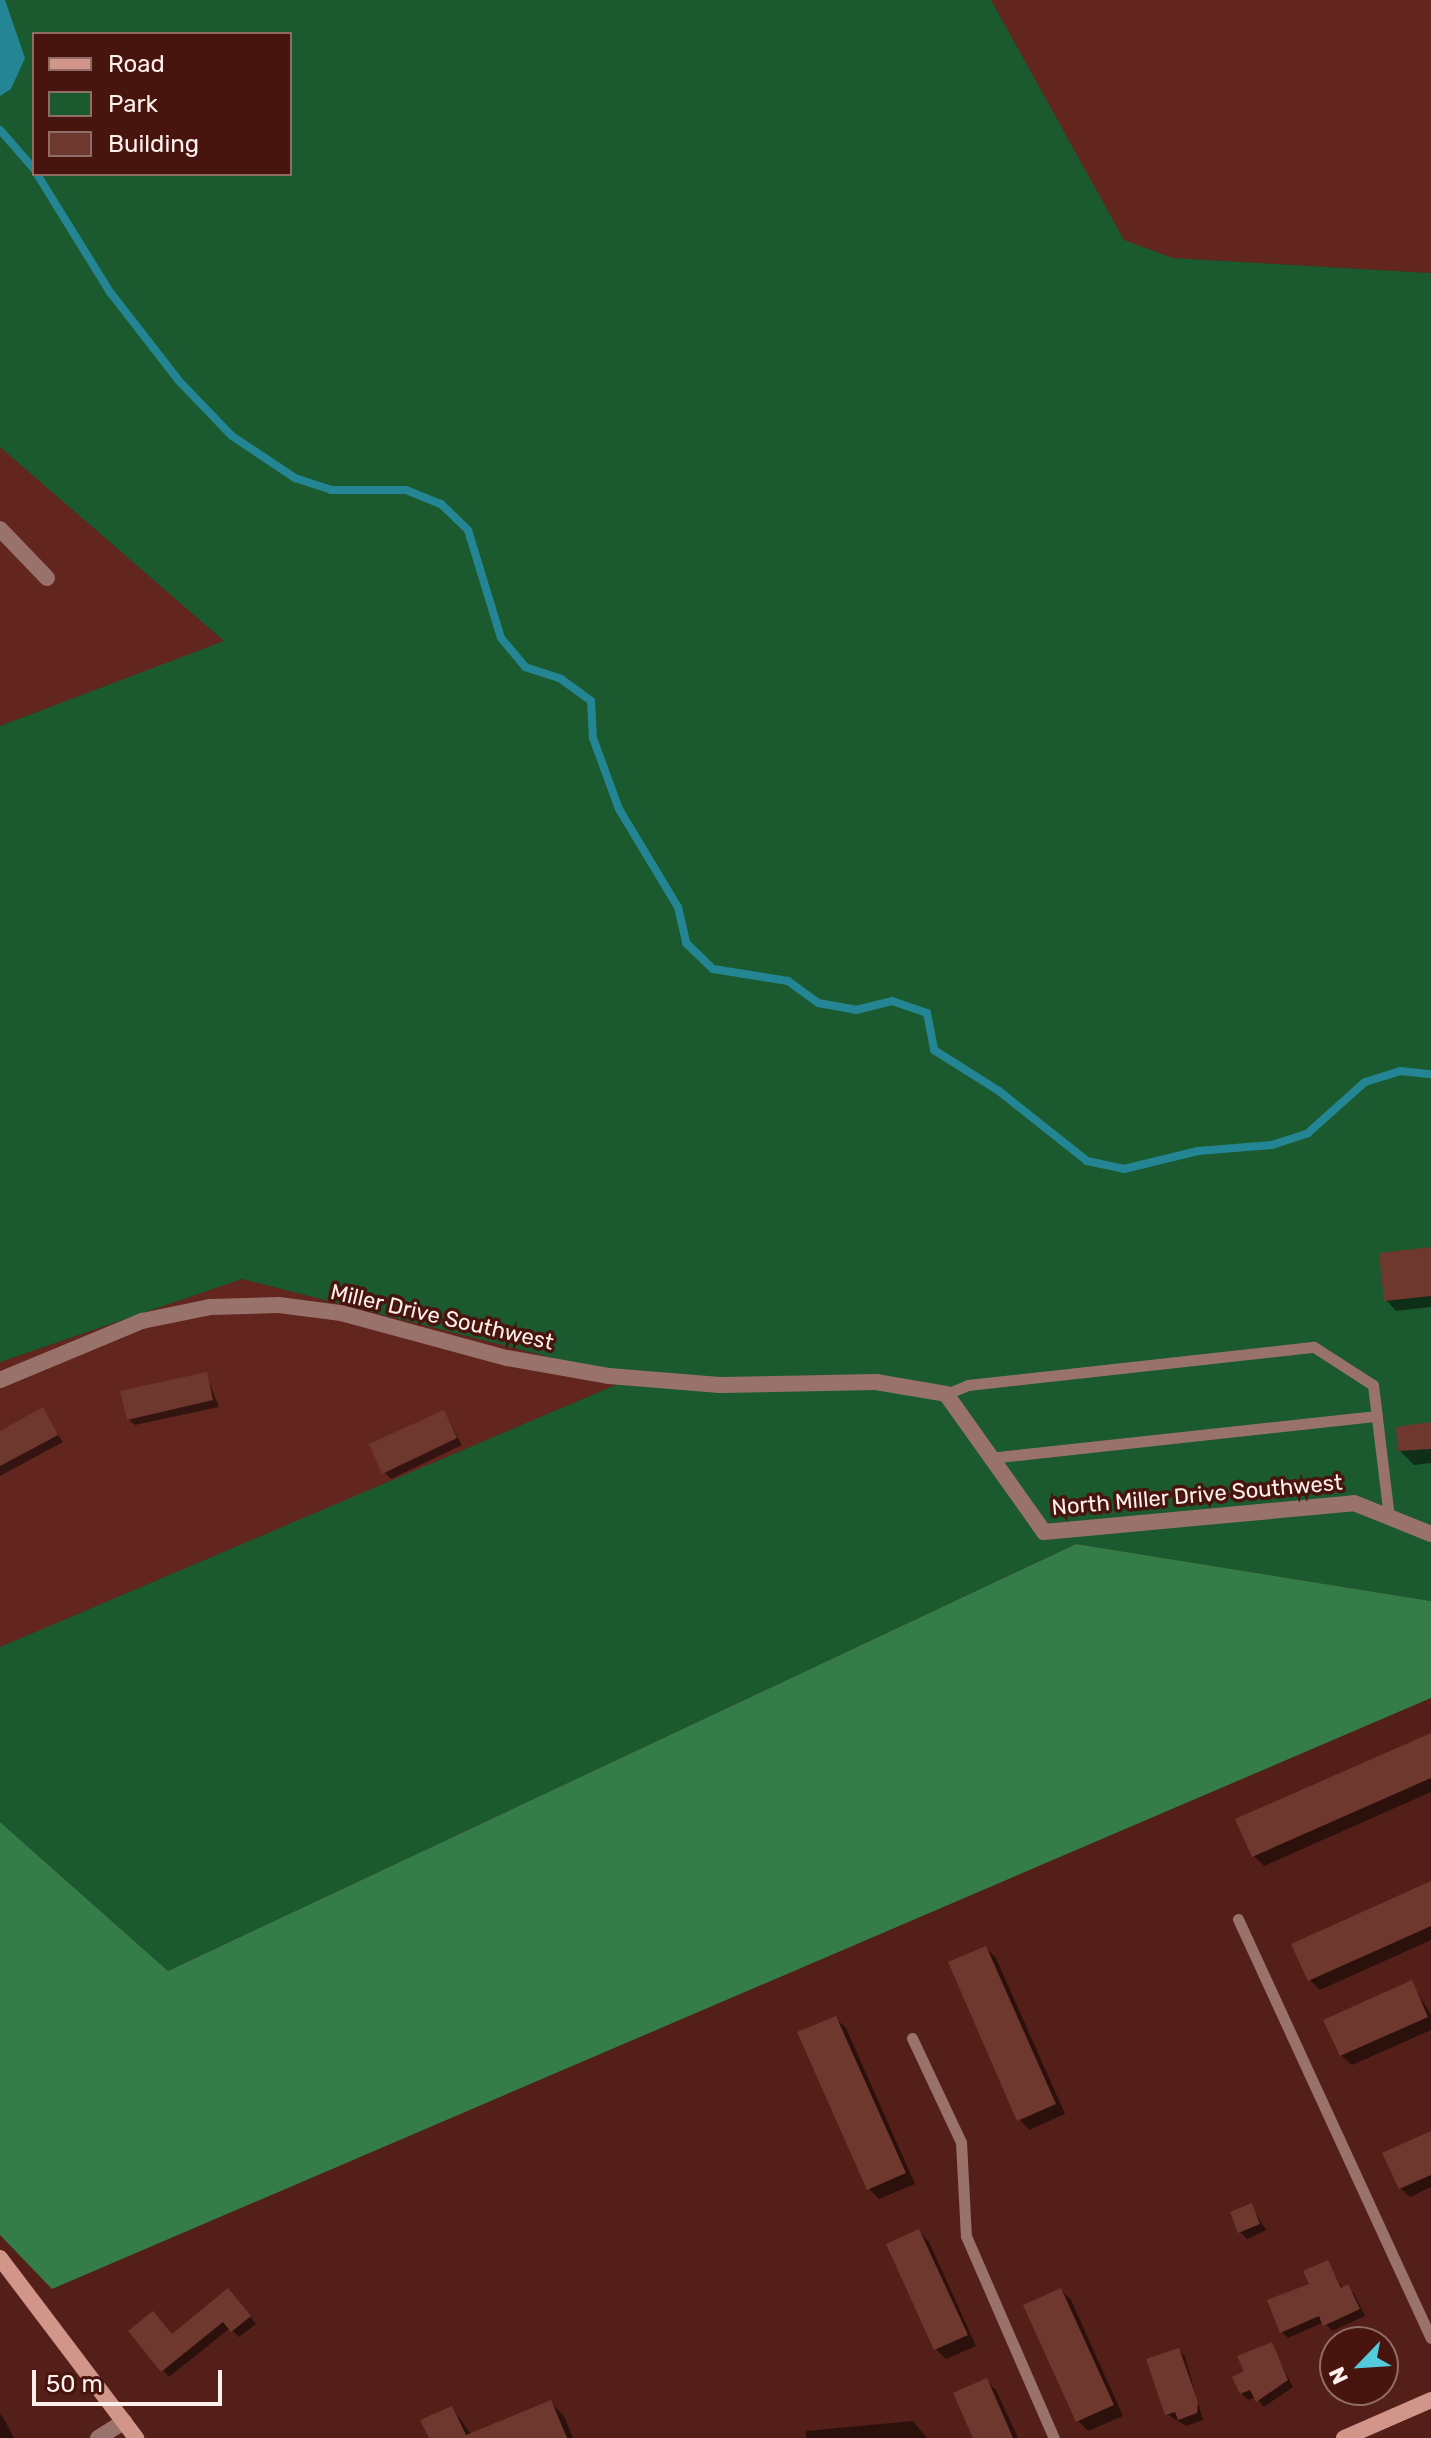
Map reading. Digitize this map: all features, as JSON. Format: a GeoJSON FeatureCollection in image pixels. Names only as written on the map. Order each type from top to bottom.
{"type":"FeatureCollection","features":[{"type":"Feature","properties":{"kind":"main road"},"geometry":{"type":"LineString","coordinates":[[0,2258],[136,2438]]}},
{"type":"Feature","properties":{"kind":"main road"},"geometry":{"type":"LineString","coordinates":[[1344,2438],[1431,2400]]}},
{"type":"Feature","properties":{"kind":"street"},"geometry":{"type":"LineString","coordinates":[[0,529],[47,578]]}},
{"type":"Feature","properties":{"kind":"street","name":"Miller Drive Southwest"},"geometry":{"type":"LineString","coordinates":[[0,1380],[142,1321],[210,1307],[279,1305],[341,1313],[507,1358],[609,1376],[720,1385],[887,1384],[946,1394]]}},
{"type":"Feature","properties":{"kind":"street","name":"North Miller Drive Southwest"},"geometry":{"type":"LineString","coordinates":[[946,1394],[1044,1532],[1354,1503],[1431,1534]]}},
{"type":"Feature","properties":{"kind":"street"},"geometry":{"type":"LineString","coordinates":[[98,2438],[124,2422]]}},
{"type":"Feature","properties":{"kind":"lane"},"geometry":{"type":"LineString","coordinates":[[946,1394],[968,1385],[1314,1347],[1373,1385],[1389,1517]]}},
{"type":"Feature","properties":{"kind":"lane"},"geometry":{"type":"LineString","coordinates":[[989,1458],[1377,1416]]}},
{"type":"Feature","properties":{"kind":"lane"},"geometry":{"type":"LineString","coordinates":[[1238,1919],[1431,2338]]}},
{"type":"Feature","properties":{"kind":"lane"},"geometry":{"type":"LineString","coordinates":[[912,2038],[961,2142],[966,2236],[1054,2438]]}},
{"type":"Feature","properties":{"kind":"shaded area"},"geometry":{"type":"Polygon","coordinates":[[[991,0],[1431,0],[1431,273],[1173,258],[1123,240],[991,0]]]}},
{"type":"Feature","properties":{"kind":"shaded area"},"geometry":{"type":"Polygon","coordinates":[[[0,447],[225,642],[0,726],[0,447]]]}},
{"type":"Feature","properties":{"kind":"shaded area"},"geometry":{"type":"Polygon","coordinates":[[[242,1279],[633,1378],[0,1647],[0,1362],[242,1279]]]}},
{"type":"Feature","properties":{"kind":"green space"},"geometry":{"type":"Polygon","coordinates":[[[0,0],[991,0],[1124,240],[1173,258],[1431,273],[1431,1601],[1076,1544],[168,1971],[0,1822],[0,1647],[632,1378],[242,1279],[0,1362],[0,726],[224,641],[0,447],[0,0]]]}},
{"type":"Feature","properties":{"kind":"green space"},"geometry":{"type":"Polygon","coordinates":[[[1076,1544],[1431,1601],[1431,1698],[52,2289],[0,2235],[0,1822],[168,1971],[1076,1544]]]}},
{"type":"Feature","properties":{"kind":"water"},"geometry":{"type":"Polygon","coordinates":[[[0,0],[5,0],[25,58],[11,89],[0,96],[0,0]]]}},
{"type":"Feature","properties":{"kind":"building"},"geometry":{"type":"Polygon","coordinates":[[[1431,1247],[1431,1296],[1384,1301],[1379,1253],[1431,1247]]]}},
{"type":"Feature","properties":{"kind":"building"},"geometry":{"type":"Polygon","coordinates":[[[207,1372],[213,1400],[127,1420],[120,1391],[207,1372]]]}},
{"type":"Feature","properties":{"kind":"building"},"geometry":{"type":"Polygon","coordinates":[[[43,1407],[58,1435],[0,1466],[0,1431],[43,1407]]]}},
{"type":"Feature","properties":{"kind":"building"},"geometry":{"type":"Polygon","coordinates":[[[444,1410],[457,1438],[382,1474],[369,1444],[444,1410]]]}},
{"type":"Feature","properties":{"kind":"building"},"geometry":{"type":"Polygon","coordinates":[[[1431,1422],[1431,1449],[1398,1451],[1396,1427],[1431,1422]]]}},
{"type":"Feature","properties":{"kind":"building"},"geometry":{"type":"Polygon","coordinates":[[[1431,1733],[1431,1778],[1252,1857],[1235,1819],[1431,1733]]]}},
{"type":"Feature","properties":{"kind":"building"},"geometry":{"type":"Polygon","coordinates":[[[1431,1881],[1431,1926],[1308,1981],[1291,1944],[1431,1881]]]}},
{"type":"Feature","properties":{"kind":"building"},"geometry":{"type":"Polygon","coordinates":[[[986,1946],[1056,2104],[1017,2121],[948,1962],[986,1946]]]}},
{"type":"Feature","properties":{"kind":"building"},"geometry":{"type":"Polygon","coordinates":[[[1412,1980],[1428,2017],[1340,2056],[1323,2020],[1412,1980]]]}},
{"type":"Feature","properties":{"kind":"building"},"geometry":{"type":"Polygon","coordinates":[[[836,2016],[906,2173],[867,2190],[797,2032],[836,2016]]]}},
{"type":"Feature","properties":{"kind":"building"},"geometry":{"type":"Polygon","coordinates":[[[1431,2131],[1431,2175],[1399,2189],[1382,2153],[1431,2131]]]}},
{"type":"Feature","properties":{"kind":"building"},"geometry":{"type":"Polygon","coordinates":[[[1252,2203],[1260,2224],[1238,2233],[1230,2212],[1252,2203]]]}},
{"type":"Feature","properties":{"kind":"building"},"geometry":{"type":"Polygon","coordinates":[[[919,2229],[968,2335],[934,2350],[886,2244],[919,2229]]]}},
{"type":"Feature","properties":{"kind":"building"},"geometry":{"type":"Polygon","coordinates":[[[1328,2260],[1341,2288],[1348,2284],[1360,2309],[1323,2326],[1319,2316],[1280,2333],[1267,2300],[1309,2284],[1303,2271],[1328,2260]]]}},
{"type":"Feature","properties":{"kind":"building"},"geometry":{"type":"Polygon","coordinates":[[[228,2288],[251,2316],[231,2332],[223,2322],[161,2372],[128,2331],[153,2311],[172,2334],[228,2288]]]}},
{"type":"Feature","properties":{"kind":"building"},"geometry":{"type":"Polygon","coordinates":[[[1061,2288],[1114,2405],[1076,2422],[1023,2305],[1061,2288]]]}},
{"type":"Feature","properties":{"kind":"building"},"geometry":{"type":"Polygon","coordinates":[[[1272,2342],[1288,2380],[1256,2402],[1250,2390],[1240,2394],[1232,2377],[1244,2371],[1237,2356],[1272,2342]]]}},
{"type":"Feature","properties":{"kind":"building"},"geometry":{"type":"Polygon","coordinates":[[[1179,2348],[1198,2402],[1197,2413],[1178,2420],[1175,2412],[1165,2415],[1146,2359],[1179,2348]]]}},
{"type":"Feature","properties":{"kind":"building"},"geometry":{"type":"Polygon","coordinates":[[[987,2378],[1013,2438],[973,2438],[953,2393],[987,2378]]]}},
{"type":"Feature","properties":{"kind":"building"},"geometry":{"type":"Polygon","coordinates":[[[551,2400],[567,2438],[429,2438],[420,2420],[452,2406],[466,2435],[551,2400]]]}},
{"type":"Feature","properties":{"kind":"waterway"},"geometry":{"type":"LineString","coordinates":[[0,130],[32,167]]}},
{"type":"Feature","properties":{"kind":"waterway"},"geometry":{"type":"LineString","coordinates":[[38,176],[110,292],[179,381],[232,436],[295,478],[331,490],[406,490],[441,504],[468,530],[501,638],[525,667],[561,679],[591,701],[593,738],[619,809],[678,907],[686,943],[713,969],[788,981],[818,1003],[856,1010],[892,1001],[927,1013],[934,1050],[999,1091],[1087,1161],[1124,1169],[1198,1151],[1272,1145],[1308,1133],[1365,1082],[1400,1071],[1431,1074]]}}]}
